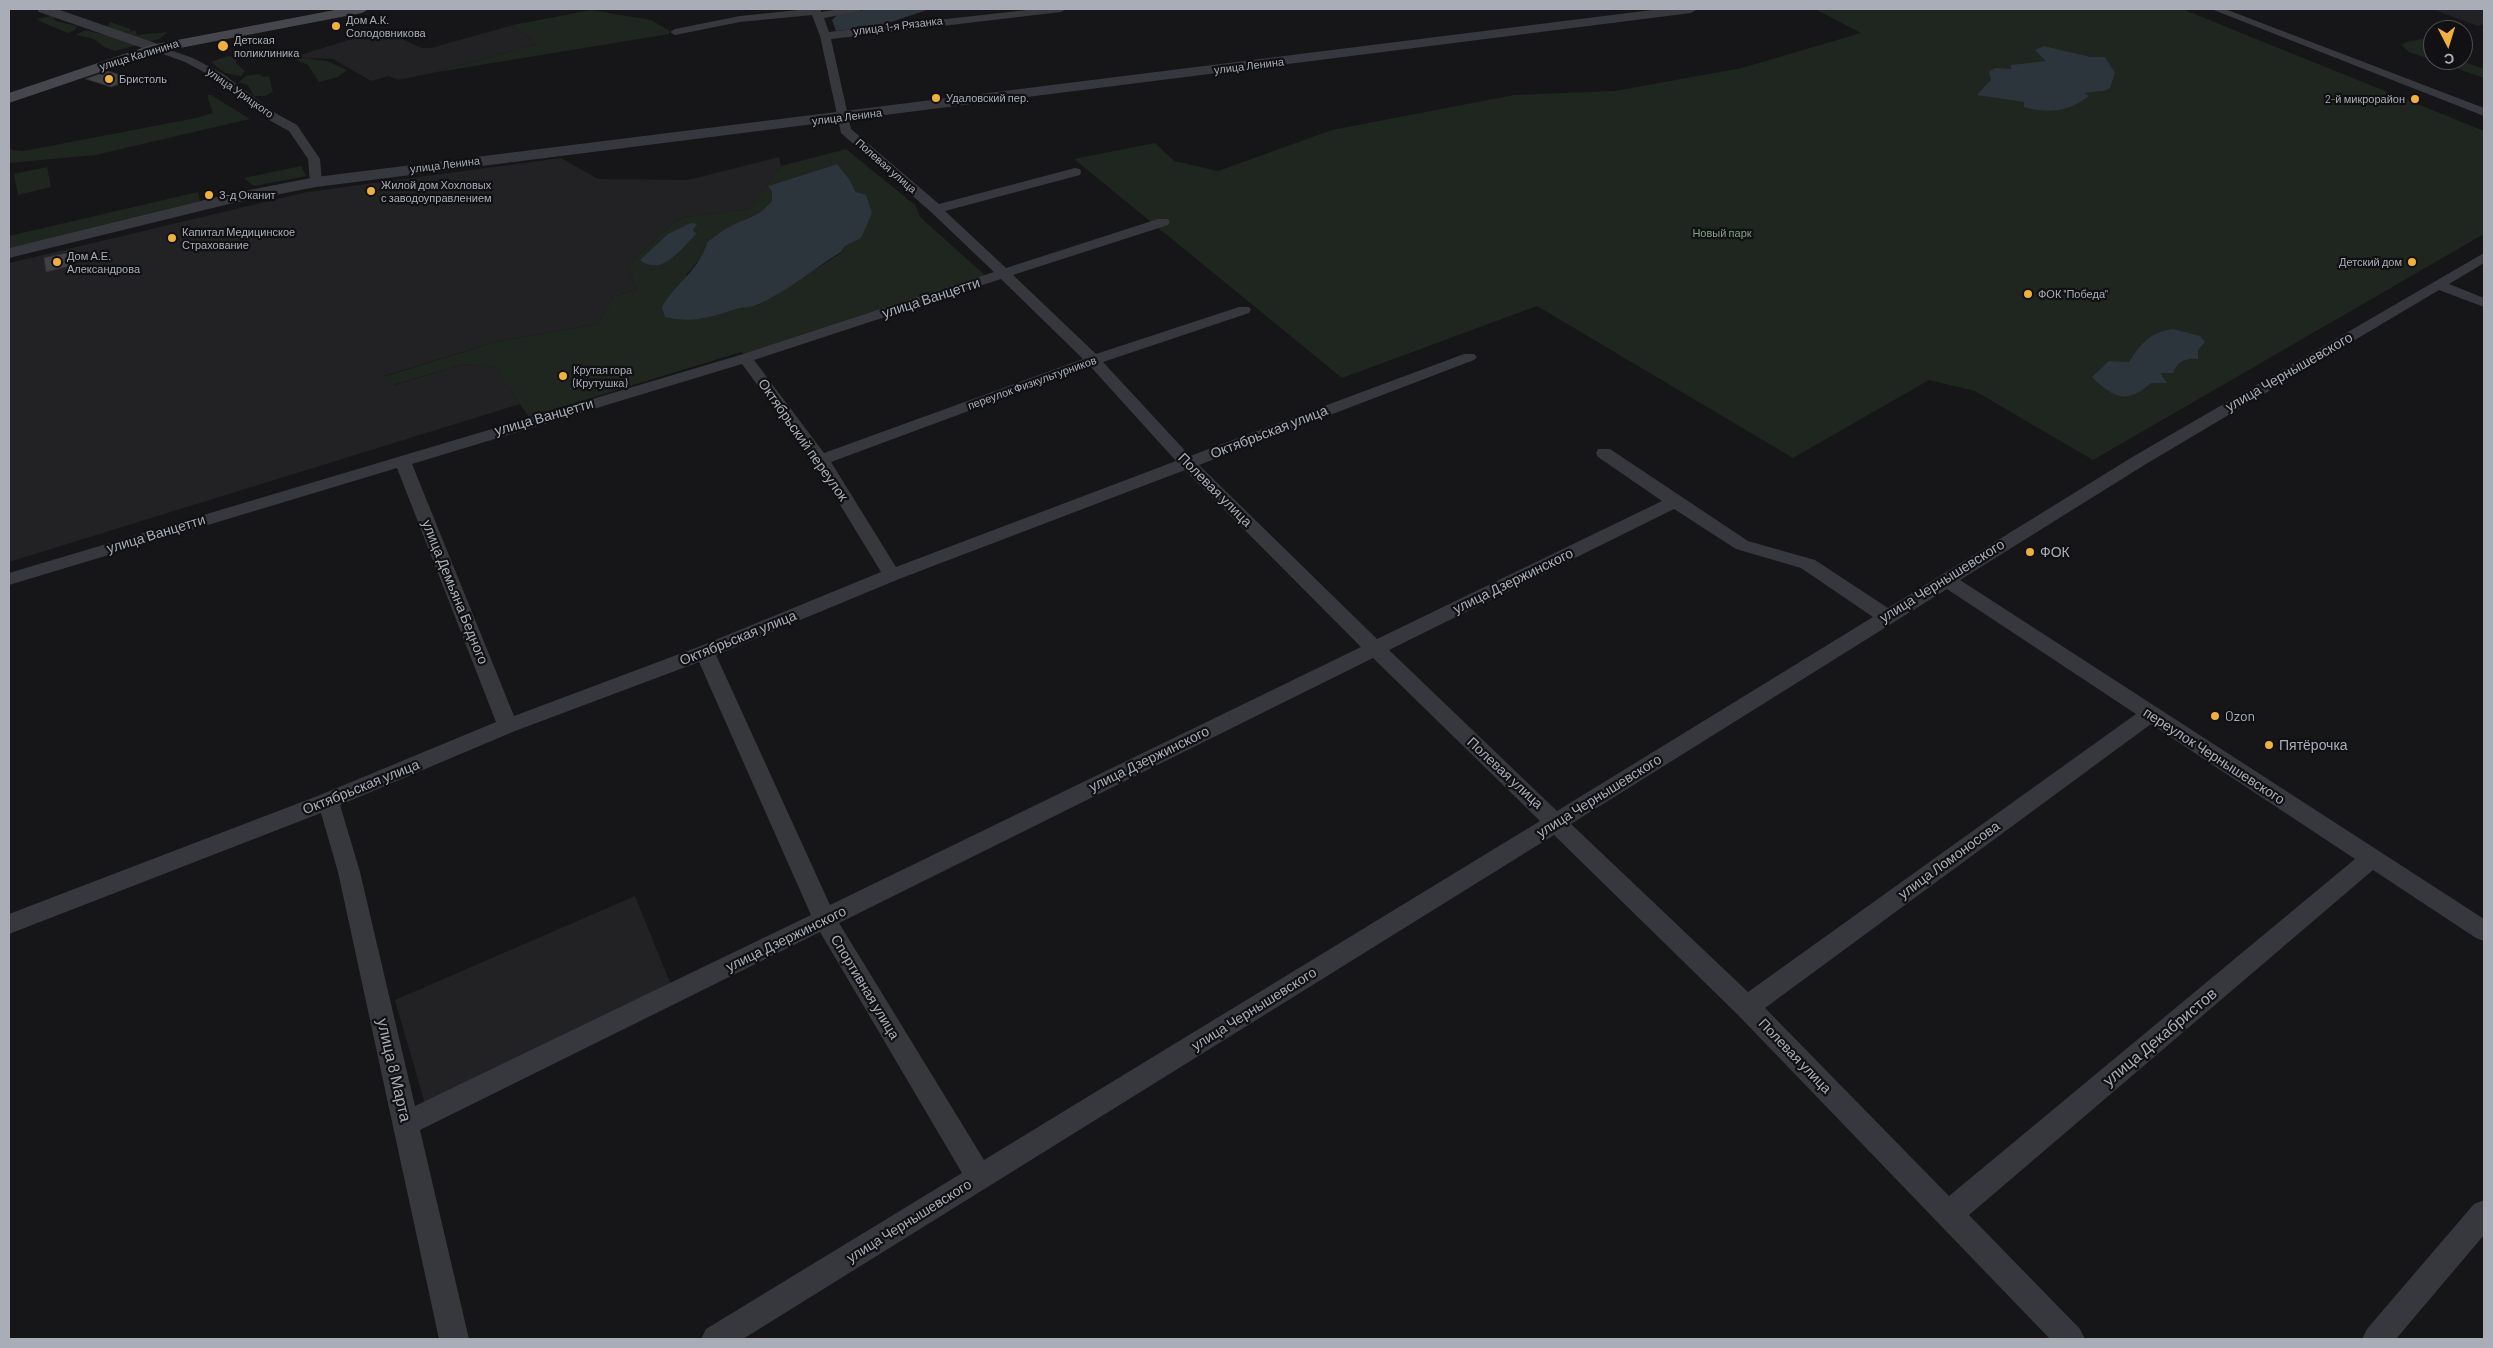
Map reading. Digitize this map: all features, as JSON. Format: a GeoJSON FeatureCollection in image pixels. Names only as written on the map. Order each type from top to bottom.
{"type":"FeatureCollection","features":[{"type":"Feature","properties":{"kind":"main road","name":"улица Калинина"},"geometry":{"type":"LineString","coordinates":[[9,98],[156,48],[362,9]]}},
{"type":"Feature","properties":{"kind":"street","name":"улица Урицкого"},"geometry":{"type":"LineString","coordinates":[[44,9],[189,60],[219,76],[273,117],[293,128],[314,159],[316,182]]}},
{"type":"Feature","properties":{"kind":"street"},"geometry":{"type":"LineString","coordinates":[[675,32],[740,19],[856,9]]}},
{"type":"Feature","properties":{"kind":"street","name":"улица 1-я Рязанка"},"geometry":{"type":"LineString","coordinates":[[825,36],[1061,9]]}},
{"type":"Feature","properties":{"kind":"street","name":"улица Ленина"},"geometry":{"type":"LineString","coordinates":[[9,253],[229,200],[316,182],[841,118],[1691,9]]}},
{"type":"Feature","properties":{"kind":"street"},"geometry":{"type":"LineString","coordinates":[[2216,9],[2484,112]]}},
{"type":"Feature","properties":{"kind":"street"},"geometry":{"type":"LineString","coordinates":[[816,12],[825,36],[841,105],[841,118]]}},
{"type":"Feature","properties":{"kind":"street","name":"Полевая улица"},"geometry":{"type":"LineString","coordinates":[[841,118],[845,130],[936,210],[1093,360],[1187,463],[1374,648],[1557,822],[1747,1007],[2070,1339]]}},
{"type":"Feature","properties":{"kind":"street"},"geometry":{"type":"LineString","coordinates":[[936,210],[1075,172]]}},
{"type":"Feature","properties":{"kind":"street","name":"улица Ванцетти"},"geometry":{"type":"LineString","coordinates":[[9,579],[402,459],[745,358],[1005,275],[1163,222]]}},
{"type":"Feature","properties":{"kind":"street","name":"улица Чернышевского"},"geometry":{"type":"LineString","coordinates":[[716,1339],[1557,822],[1945,579],[2181,435],[2484,257]]}},
{"type":"Feature","properties":{"kind":"street"},"geometry":{"type":"LineString","coordinates":[[2439,285],[2484,303]]}},
{"type":"Feature","properties":{"kind":"street","name":"переулок Физкультурников"},"geometry":{"type":"LineString","coordinates":[[821,460],[1093,360],[1244,310]]}},
{"type":"Feature","properties":{"kind":"street","name":"Октябрьская улица"},"geometry":{"type":"LineString","coordinates":[[9,924],[328,801],[508,726],[705,652],[892,575],[1469,357]]}},
{"type":"Feature","properties":{"kind":"street","name":"Октябрьский переулок"},"geometry":{"type":"LineString","coordinates":[[745,358],[821,460],[892,575]]}},
{"type":"Feature","properties":{"kind":"street"},"geometry":{"type":"LineString","coordinates":[[1604,453],[1742,545],[1808,564],[1886,616]]}},
{"type":"Feature","properties":{"kind":"street","name":"улица Демьяна Бедного"},"geometry":{"type":"LineString","coordinates":[[402,459],[508,726]]}},
{"type":"Feature","properties":{"kind":"street","name":"улица Дзержинского"},"geometry":{"type":"LineString","coordinates":[[406,1123],[825,920],[1374,648],[1675,502]]}},
{"type":"Feature","properties":{"kind":"street","name":"переулок Чернышевского"},"geometry":{"type":"LineString","coordinates":[[1945,579],[2371,859],[2484,931]]}},
{"type":"Feature","properties":{"kind":"street","name":"Спортивная улица"},"geometry":{"type":"LineString","coordinates":[[705,652],[825,920],[980,1177]]}},
{"type":"Feature","properties":{"kind":"street","name":"улица Ломоносова"},"geometry":{"type":"LineString","coordinates":[[1747,1007],[2150,714]]}},
{"type":"Feature","properties":{"kind":"street","name":"улица 8 Марта"},"geometry":{"type":"LineString","coordinates":[[328,801],[350,872],[454,1339]]}},
{"type":"Feature","properties":{"kind":"street","name":"улица Декабристов"},"geometry":{"type":"LineString","coordinates":[[1949,1214],[2371,859]]}},
{"type":"Feature","properties":{"kind":"street"},"geometry":{"type":"LineString","coordinates":[[2377,1339],[2484,1214]]}},
{"type":"Feature","properties":{"kind":"shaded area"},"geometry":{"type":"Polygon","coordinates":[[[869,9],[930,9],[876,27],[836,31],[832,20],[837,15],[869,9]]]}},
{"type":"Feature","properties":{"kind":"shaded area"},"geometry":{"type":"Polygon","coordinates":[[[2432,9],[2484,9],[2484,24],[2478,26],[2473,24],[2473,20],[2462,20],[2432,9]]]}},
{"type":"Feature","properties":{"kind":"shaded area"},"geometry":{"type":"Polygon","coordinates":[[[513,25],[537,44],[432,73],[398,80],[389,76],[371,81],[333,59],[297,56],[381,30],[422,48],[431,48],[513,25]]]}},
{"type":"Feature","properties":{"kind":"shaded area"},"geometry":{"type":"Polygon","coordinates":[[[2044,46],[2090,57],[2105,57],[2115,73],[2110,88],[2104,91],[2084,93],[2089,96],[2074,105],[2050,111],[2024,107],[2024,102],[1977,95],[1991,80],[1989,72],[1995,68],[2011,69],[2011,65],[2046,61],[2035,50],[2044,46]]]}},
{"type":"Feature","properties":{"kind":"shaded area"},"geometry":{"type":"Polygon","coordinates":[[[779,157],[781,166],[749,209],[684,217],[673,223],[628,265],[637,290],[614,296],[598,324],[499,341],[384,376],[390,378],[394,385],[464,364],[494,367],[520,404],[9,562],[9,263],[307,192],[561,158],[598,179],[688,180],[779,157]]]}},
{"type":"Feature","properties":{"kind":"shaded area"},"geometry":{"type":"Polygon","coordinates":[[[837,164],[849,179],[856,192],[866,195],[872,213],[861,238],[845,246],[841,252],[791,286],[756,305],[700,319],[684,320],[665,317],[662,307],[700,260],[707,242],[727,228],[755,215],[766,207],[772,201],[772,192],[768,186],[837,164]]]}},
{"type":"Feature","properties":{"kind":"shaded area"},"geometry":{"type":"Polygon","coordinates":[[[691,223],[697,224],[693,230],[696,234],[671,259],[656,265],[640,260],[668,234],[691,223]]]}},
{"type":"Feature","properties":{"kind":"shaded area"},"geometry":{"type":"Polygon","coordinates":[[[2173,329],[2200,336],[2205,342],[2198,350],[2198,359],[2182,361],[2173,373],[2160,373],[2167,383],[2151,383],[2135,394],[2121,396],[2107,390],[2092,377],[2109,361],[2129,362],[2147,339],[2165,330],[2173,329]]]}},
{"type":"Feature","properties":{"kind":"shaded area"},"geometry":{"type":"Polygon","coordinates":[[[635,896],[671,985],[425,1104],[395,1000],[635,896]]]}},
{"type":"Feature","properties":{"kind":"green space","name":"Новый парк"},"geometry":{"type":"Polygon","coordinates":[[[2182,9],[2484,131],[2484,234],[2093,460],[1975,391],[1929,380],[1793,458],[1537,306],[1342,378],[1074,159],[1155,143],[1174,161],[1218,171],[1332,130],[1514,95],[1615,91],[1742,68],[1861,33],[1817,10],[2182,9]]]}},
{"type":"Feature","properties":{"kind":"green space"},"geometry":{"type":"Polygon","coordinates":[[[591,10],[651,20],[670,31],[669,34],[432,73],[537,44],[513,25],[591,10]]]}},
{"type":"Feature","properties":{"kind":"green space"},"geometry":{"type":"Polygon","coordinates":[[[52,16],[56,21],[77,26],[75,30],[68,33],[37,19],[52,16]]]}},
{"type":"Feature","properties":{"kind":"green space"},"geometry":{"type":"Polygon","coordinates":[[[110,22],[131,29],[129,32],[135,30],[137,35],[168,32],[159,39],[147,42],[125,33],[128,31],[122,32],[107,28],[110,22]]]}},
{"type":"Feature","properties":{"kind":"green space"},"geometry":{"type":"Polygon","coordinates":[[[85,30],[141,44],[115,51],[104,47],[94,39],[76,35],[85,30]]]}},
{"type":"Feature","properties":{"kind":"green space"},"geometry":{"type":"Polygon","coordinates":[[[2423,39],[2423,57],[2409,52],[2401,45],[2423,39]]]}},
{"type":"Feature","properties":{"kind":"green space"},"geometry":{"type":"Polygon","coordinates":[[[228,56],[236,57],[236,63],[245,71],[241,76],[225,73],[211,62],[228,56]]]}},
{"type":"Feature","properties":{"kind":"green space"},"geometry":{"type":"Polygon","coordinates":[[[293,58],[327,61],[347,70],[338,77],[319,82],[308,65],[293,58]]]}},
{"type":"Feature","properties":{"kind":"green space"},"geometry":{"type":"Polygon","coordinates":[[[2473,65],[2484,69],[2484,78],[2461,70],[2473,70],[2473,65]]]}},
{"type":"Feature","properties":{"kind":"green space"},"geometry":{"type":"Polygon","coordinates":[[[260,74],[262,77],[269,76],[273,92],[265,96],[254,96],[248,85],[239,82],[246,76],[260,74]]]}},
{"type":"Feature","properties":{"kind":"green space"},"geometry":{"type":"Polygon","coordinates":[[[207,95],[211,95],[250,119],[95,155],[9,163],[9,146],[12,150],[24,151],[196,118],[213,113],[207,95]]]}},
{"type":"Feature","properties":{"kind":"green space"},"geometry":{"type":"Polygon","coordinates":[[[846,149],[915,205],[920,217],[988,278],[744,354],[741,352],[529,417],[494,367],[464,364],[393,385],[390,378],[383,377],[499,341],[598,324],[614,296],[637,290],[628,265],[673,223],[684,217],[749,209],[781,166],[846,149]],[[837,164],[768,186],[772,192],[772,201],[760,212],[734,224],[707,242],[704,254],[686,275],[736,309],[758,305],[841,253],[845,246],[860,238],[872,213],[837,164]]]}},
{"type":"Feature","properties":{"kind":"green space"},"geometry":{"type":"Polygon","coordinates":[[[301,166],[306,176],[254,186],[244,178],[301,166]]]}},
{"type":"Feature","properties":{"kind":"green space"},"geometry":{"type":"Polygon","coordinates":[[[47,167],[51,187],[18,195],[14,174],[47,167]]]}},
{"type":"Feature","properties":{"kind":"green space"},"geometry":{"type":"Polygon","coordinates":[[[198,192],[200,201],[9,248],[9,236],[198,192]]]}},
{"type":"Feature","properties":{"kind":"building","name":"Бристоль"},"geometry":{"type":"Polygon","coordinates":[[[108,71],[133,79],[111,87],[86,79],[108,71]]]}},
{"type":"Feature","properties":{"kind":"building","name":"Дом А.Е. Александрова"},"geometry":{"type":"Polygon","coordinates":[[[68,253],[70,266],[46,272],[44,258],[68,253]]]}},
{"type":"Feature","properties":{"kind":"place","name":"Дом А.К. Солодовникова"},"geometry":{"type":"Point","coordinates":[336,26]}},
{"type":"Feature","properties":{"kind":"place","name":"Детская поликлиника"},"geometry":{"type":"Point","coordinates":[223,46]}},
{"type":"Feature","properties":{"kind":"place","name":"Бристоль"},"geometry":{"type":"Point","coordinates":[109,79]}},
{"type":"Feature","properties":{"kind":"place","name":"Удаловский пер."},"geometry":{"type":"Point","coordinates":[936,98]}},
{"type":"Feature","properties":{"kind":"place","name":"2-й микрорайон"},"geometry":{"type":"Point","coordinates":[2415,99]}},
{"type":"Feature","properties":{"kind":"place","name":"Жилой дом Хохловых с заводоуправлением"},"geometry":{"type":"Point","coordinates":[371,191]}},
{"type":"Feature","properties":{"kind":"place","name":"З-д Оканит"},"geometry":{"type":"Point","coordinates":[209,195]}},
{"type":"Feature","properties":{"kind":"place","name":"Капитал Медицинское Страхование"},"geometry":{"type":"Point","coordinates":[172,238]}},
{"type":"Feature","properties":{"kind":"place","name":"Дом А.Е. Александрова"},"geometry":{"type":"Point","coordinates":[57,262]}},
{"type":"Feature","properties":{"kind":"place","name":"Детский дом"},"geometry":{"type":"Point","coordinates":[2412,262]}},
{"type":"Feature","properties":{"kind":"place","name":"ФОК \"Победа\""},"geometry":{"type":"Point","coordinates":[2028,294]}},
{"type":"Feature","properties":{"kind":"place","name":"Крутая гора (Крутушка)"},"geometry":{"type":"Point","coordinates":[563,376]}},
{"type":"Feature","properties":{"kind":"place","name":"ФОК"},"geometry":{"type":"Point","coordinates":[2030,552]}},
{"type":"Feature","properties":{"kind":"place","name":"Ozon"},"geometry":{"type":"Point","coordinates":[2215,716]}},
{"type":"Feature","properties":{"kind":"place","name":"Пятёрочка"},"geometry":{"type":"Point","coordinates":[2269,745]}}]}
